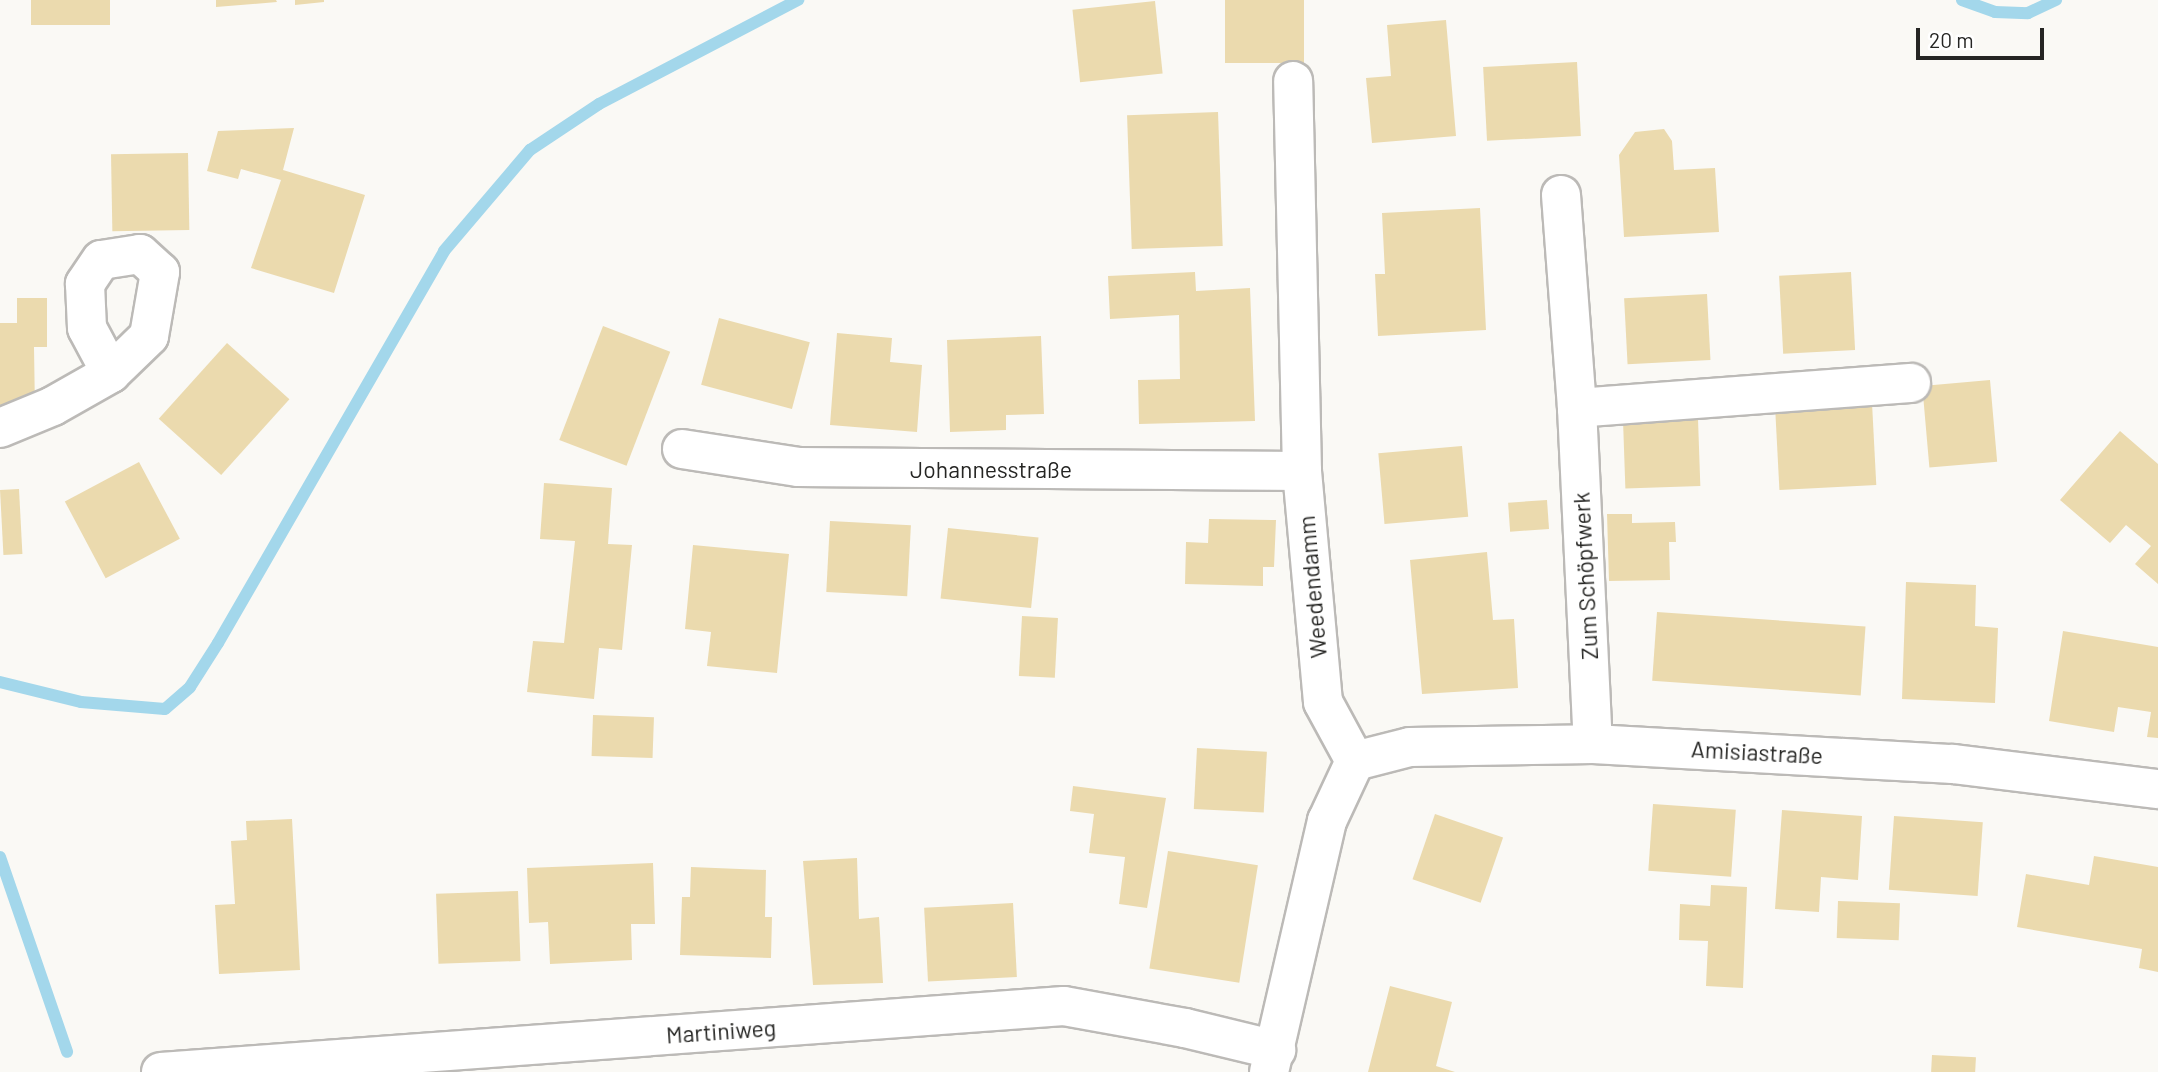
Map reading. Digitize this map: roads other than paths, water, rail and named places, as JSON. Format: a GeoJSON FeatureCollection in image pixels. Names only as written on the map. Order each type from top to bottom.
{"type":"FeatureCollection","features":[{"type":"Feature","properties":{"kind":"street","name":"Weedendamm"},"geometry":{"type":"LineString","coordinates":[[1293,81],[1302,471],[1323,702],[1355,761]]}},
{"type":"Feature","properties":{"kind":"street","name":"Zum Schöpfwerk"},"geometry":{"type":"LineString","coordinates":[[1561,195],[1577,408],[1593,744]]}},
{"type":"Feature","properties":{"kind":"street"},"geometry":{"type":"LineString","coordinates":[[0,428],[53,406],[111,373]]}},
{"type":"Feature","properties":{"kind":"street"},"geometry":{"type":"LineString","coordinates":[[1577,408],[1911,383]]}},
{"type":"Feature","properties":{"kind":"street","name":"Johannesstraße"},"geometry":{"type":"LineString","coordinates":[[681,449],[797,467],[1302,471]]}},
{"type":"Feature","properties":{"kind":"street","name":"Amisiastraße"},"geometry":{"type":"LineString","coordinates":[[1355,761],[1410,747],[1593,744],[1953,764],[2158,789]]}},
{"type":"Feature","properties":{"kind":"street"},"geometry":{"type":"LineString","coordinates":[[1273,1061],[1327,821],[1355,761]]}},
{"type":"Feature","properties":{"kind":"street","name":"Martiniweg"},"geometry":{"type":"LineString","coordinates":[[161,1072],[1064,1006],[1185,1028],[1273,1061]]}},
{"type":"Feature","properties":{"kind":"waterway"},"geometry":{"type":"LineString","coordinates":[[0,682],[81,702],[165,709],[190,687],[218,643],[444,251],[530,150],[599,104],[798,0]]}},
{"type":"Feature","properties":{"kind":"waterway"},"geometry":{"type":"LineString","coordinates":[[1962,0],[1995,12],[2028,13],[2056,0]]}},
{"type":"Feature","properties":{"kind":"waterway"},"geometry":{"type":"LineString","coordinates":[[0,857],[67,1052]]}}]}
